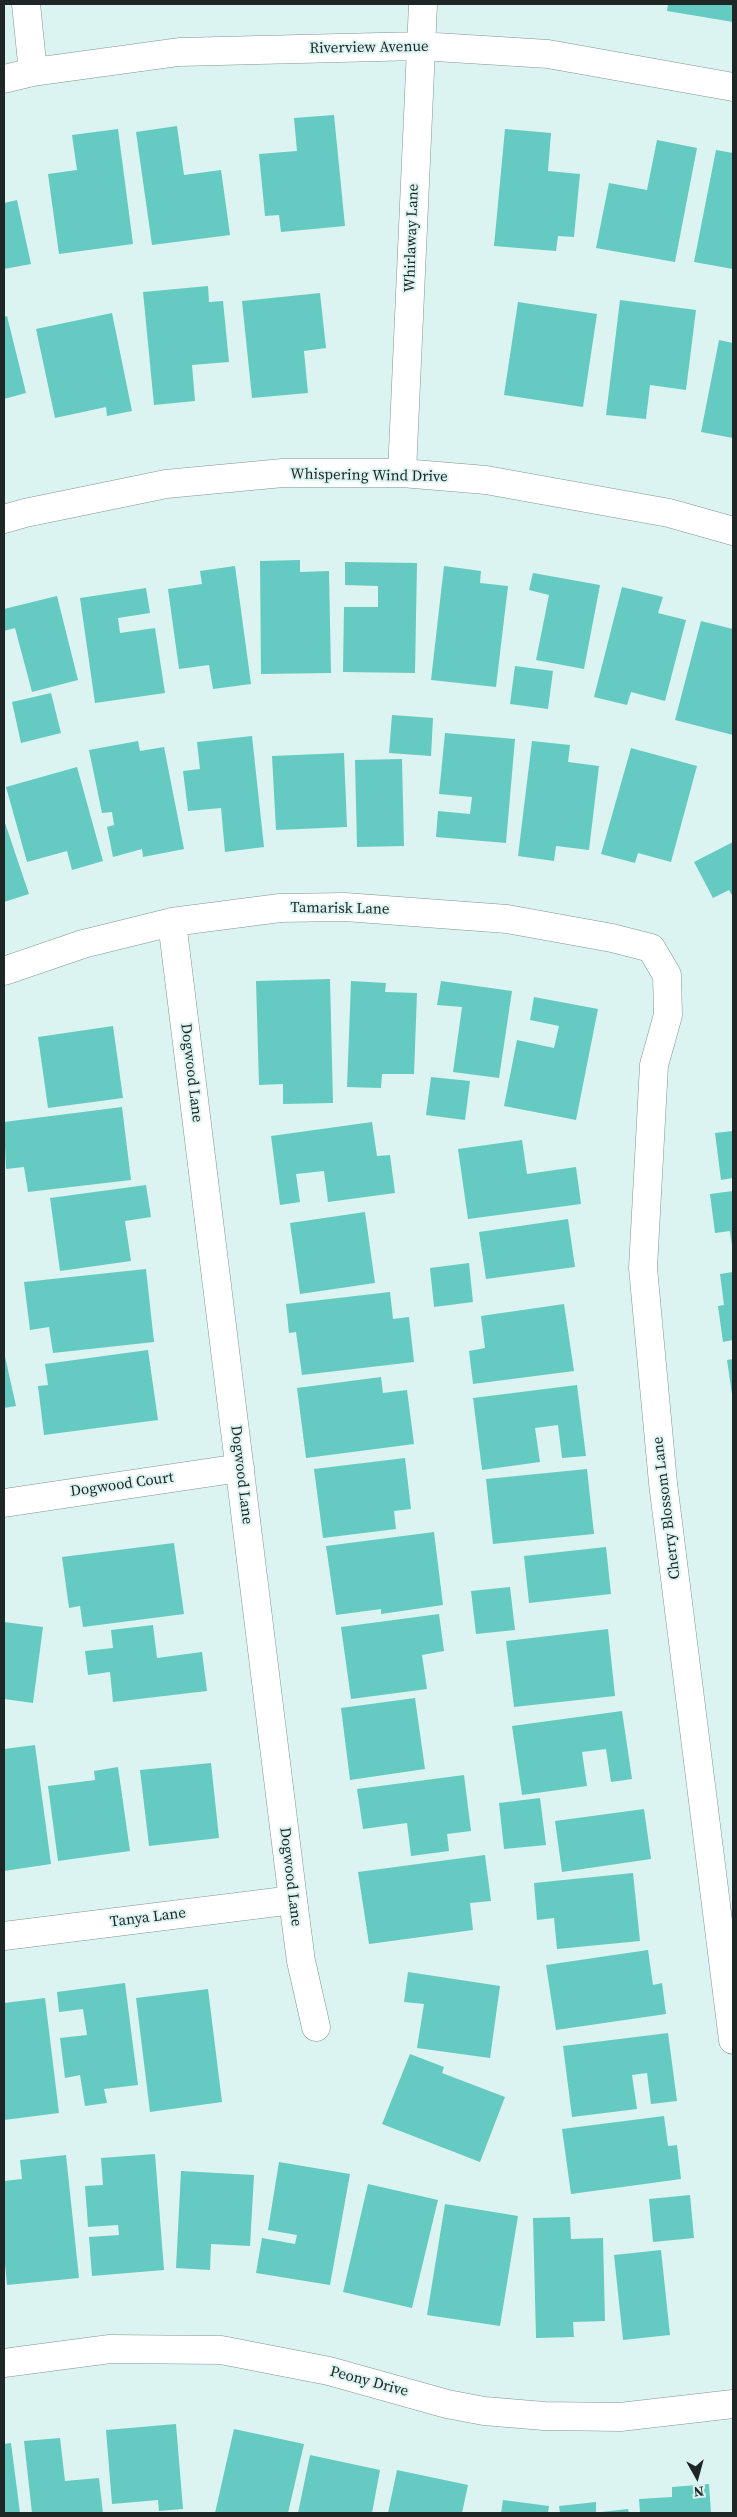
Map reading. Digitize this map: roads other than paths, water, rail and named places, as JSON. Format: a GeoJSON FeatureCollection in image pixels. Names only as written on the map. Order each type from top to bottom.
{"type":"FeatureCollection","features":[{"type":"Feature","properties":{"kind":"street"},"geometry":{"type":"LineString","coordinates":[[26,4],[33,72]]}},
{"type":"Feature","properties":{"kind":"street","name":"Whirlaway Lane"},"geometry":{"type":"LineString","coordinates":[[402,473],[423,4]]}},
{"type":"Feature","properties":{"kind":"street","name":"Riverview Avenue"},"geometry":{"type":"LineString","coordinates":[[4,78],[33,72],[179,52],[420,46],[548,54],[733,87]]}},
{"type":"Feature","properties":{"kind":"street","name":"Whispering Wind Drive"},"geometry":{"type":"LineString","coordinates":[[4,519],[166,484],[283,474],[402,473],[496,482],[669,513],[733,531]]}},
{"type":"Feature","properties":{"kind":"street","name":"Tamarisk Lane"},"geometry":{"type":"LineString","coordinates":[[4,971],[83,944],[172,922],[280,908],[345,907],[507,919],[612,938],[651,948],[667,974]]}},
{"type":"Feature","properties":{"kind":"street","name":"Dogwood Lane"},"geometry":{"type":"LineString","coordinates":[[172,922],[293,1900],[301,1961],[316,2027]]}},
{"type":"Feature","properties":{"kind":"street","name":"Cherry Blossom Lane"},"geometry":{"type":"LineString","coordinates":[[667,974],[668,1015],[654,1065],[643,1268],[664,1483],[733,2040]]}},
{"type":"Feature","properties":{"kind":"street","name":"Dogwood Court"},"geometry":{"type":"LineString","coordinates":[[4,1503],[240,1468]]}},
{"type":"Feature","properties":{"kind":"street","name":"Tanya Lane"},"geometry":{"type":"LineString","coordinates":[[4,1936],[293,1900]]}},
{"type":"Feature","properties":{"kind":"street","name":"Peony Drive"},"geometry":{"type":"LineString","coordinates":[[4,2362],[110,2349],[221,2350],[329,2371],[447,2404],[484,2411],[544,2416],[620,2417],[733,2404]]}}]}
